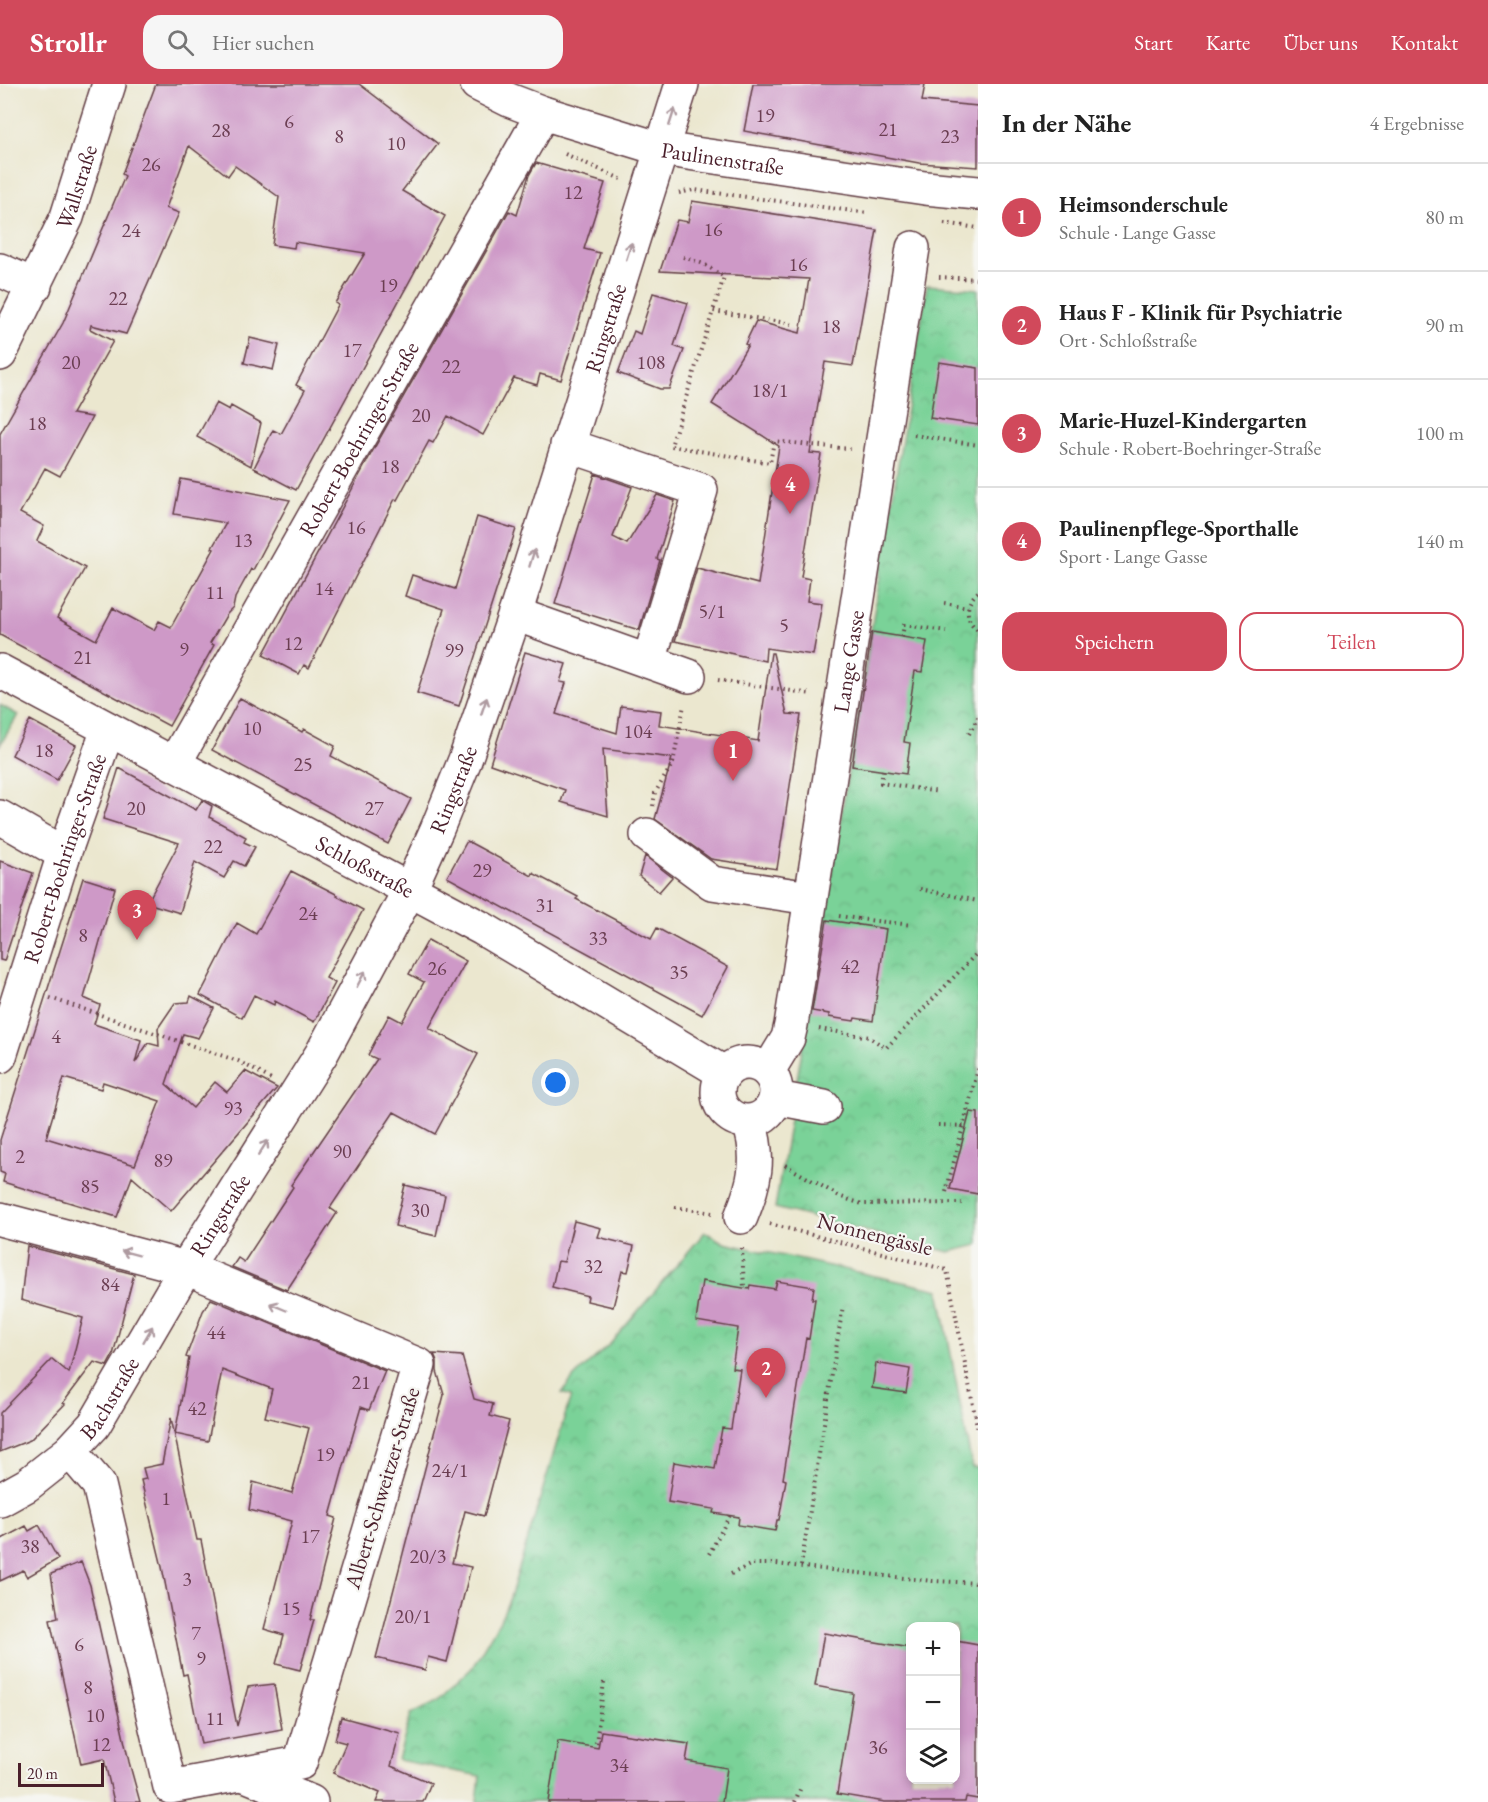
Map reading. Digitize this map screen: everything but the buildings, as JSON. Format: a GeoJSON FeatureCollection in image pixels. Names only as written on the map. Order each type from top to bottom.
{"type":"FeatureCollection","features":[{"type":"Feature","properties":{"kind":"street","name":"Wallstraße"},"geometry":{"type":"LineString","coordinates":[[0,354],[67,217],[108,84]]}},
{"type":"Feature","properties":{"kind":"street","name":"Paulinenstraße"},"geometry":{"type":"LineString","coordinates":[[477,84],[543,113],[661,149],[978,194]]}},
{"type":"Feature","properties":{"kind":"street","name":"Ringstraße"},"geometry":{"type":"LineString","coordinates":[[0,1220],[186,1268],[322,1053],[409,891],[465,759],[515,614],[682,84]]}},
{"type":"Feature","properties":{"kind":"street","name":"Robert-Boehringer-Straße"},"geometry":{"type":"LineString","coordinates":[[174,764],[543,113]]}},
{"type":"Feature","properties":{"kind":"street","name":"Lange Gasse"},"geometry":{"type":"LineString","coordinates":[[772,1084],[788,1038],[913,248]]}},
{"type":"Feature","properties":{"kind":"street"},"geometry":{"type":"LineString","coordinates":[[0,270],[35,286]]}},
{"type":"Feature","properties":{"kind":"street"},"geometry":{"type":"LineString","coordinates":[[567,446],[701,490],[650,661]]}},
{"type":"Feature","properties":{"kind":"street"},"geometry":{"type":"LineString","coordinates":[[515,614],[689,676]]}},
{"type":"Feature","properties":{"kind":"street","name":"Schloßstraße"},"geometry":{"type":"LineString","coordinates":[[0,671],[483,929],[724,1073]]}},
{"type":"Feature","properties":{"kind":"street","name":"Robert-Boehringer-Straße"},"geometry":{"type":"LineString","coordinates":[[0,1056],[64,854],[108,729]]}},
{"type":"Feature","properties":{"kind":"street"},"geometry":{"type":"LineString","coordinates":[[0,817],[64,854]]}},
{"type":"Feature","properties":{"kind":"street"},"geometry":{"type":"LineString","coordinates":[[647,835],[712,883],[810,898]]}},
{"type":"Feature","properties":{"kind":"street"},"geometry":{"type":"LineString","coordinates":[[772,1084],[773,1107],[759,1119],[749,1122],[731,1117],[719,1101],[718,1091],[724,1073],[741,1063],[751,1063],[772,1084],[824,1107]]}},
{"type":"Feature","properties":{"kind":"street"},"geometry":{"type":"LineString","coordinates":[[741,1217],[751,1192],[755,1158],[756,1142],[749,1122]]}},
{"type":"Feature","properties":{"kind":"street","name":"Albert-Schweitzer-Straße"},"geometry":{"type":"LineString","coordinates":[[70,1451],[99,1485],[170,1787],[300,1763],[418,1365],[186,1268]]}},
{"type":"Feature","properties":{"kind":"street","name":"Bachstraße"},"geometry":{"type":"LineString","coordinates":[[0,1500],[27,1485],[70,1451],[94,1425],[186,1268]]}},
{"type":"Feature","properties":{"kind":"street"},"geometry":{"type":"LineString","coordinates":[[243,1774],[311,1802]]}},
{"type":"Feature","properties":{"kind":"path"},"geometry":{"type":"LineString","coordinates":[[683,257],[704,264],[724,277],[672,446],[770,463],[774,441],[838,448]]}},
{"type":"Feature","properties":{"kind":"path"},"geometry":{"type":"LineString","coordinates":[[946,278],[978,279]]}},
{"type":"Feature","properties":{"kind":"path"},"geometry":{"type":"LineString","coordinates":[[714,311],[792,324]]}},
{"type":"Feature","properties":{"kind":"path"},"geometry":{"type":"LineString","coordinates":[[915,435],[978,445]]}},
{"type":"Feature","properties":{"kind":"path"},"geometry":{"type":"LineString","coordinates":[[978,592],[968,606],[970,621],[978,630]]}},
{"type":"Feature","properties":{"kind":"path"},"geometry":{"type":"LineString","coordinates":[[944,603],[968,606]]}},
{"type":"Feature","properties":{"kind":"path"},"geometry":{"type":"LineString","coordinates":[[902,637],[904,625],[946,631]]}},
{"type":"Feature","properties":{"kind":"path"},"geometry":{"type":"LineString","coordinates":[[647,835],[655,793],[673,762],[689,676],[777,689]]}},
{"type":"Feature","properties":{"kind":"path"},"geometry":{"type":"LineString","coordinates":[[969,734],[978,717]]}},
{"type":"Feature","properties":{"kind":"path"},"geometry":{"type":"LineString","coordinates":[[883,770],[881,783],[939,792]]}},
{"type":"Feature","properties":{"kind":"path"},"geometry":{"type":"LineString","coordinates":[[920,889],[978,901]]}},
{"type":"Feature","properties":{"kind":"path"},"geometry":{"type":"LineString","coordinates":[[857,925],[859,919],[912,926]]}},
{"type":"Feature","properties":{"kind":"path"},"geometry":{"type":"LineString","coordinates":[[790,1025],[869,1037],[886,1048],[978,952]]}},
{"type":"Feature","properties":{"kind":"path"},"geometry":{"type":"LineString","coordinates":[[21,988],[238,1061],[297,1094]]}},
{"type":"Feature","properties":{"kind":"path"},"geometry":{"type":"LineString","coordinates":[[946,1192],[978,1069]]}},
{"type":"Feature","properties":{"kind":"path"},"geometry":{"type":"LineString","coordinates":[[938,1125],[965,1126]]}},
{"type":"Feature","properties":{"kind":"path"},"geometry":{"type":"LineString","coordinates":[[755,1158],[783,1163],[841,1197],[862,1203],[962,1203]]}},
{"type":"Feature","properties":{"kind":"path"},"geometry":{"type":"LineString","coordinates":[[675,1206],[741,1217],[744,1288]]}},
{"type":"Feature","properties":{"kind":"path","name":"Nonnengässle"},"geometry":{"type":"LineString","coordinates":[[741,1217],[947,1270],[978,1431]]}},
{"type":"Feature","properties":{"kind":"path"},"geometry":{"type":"LineString","coordinates":[[801,1566],[843,1306]]}},
{"type":"Feature","properties":{"kind":"path"},"geometry":{"type":"LineString","coordinates":[[709,1554],[730,1515]]}},
{"type":"Feature","properties":{"kind":"path"},"geometry":{"type":"LineString","coordinates":[[731,1574],[752,1564],[801,1566],[932,1581],[978,1583]]}},
{"type":"Feature","properties":{"kind":"path"},"geometry":{"type":"LineString","coordinates":[[596,1743],[604,1682]]}},
{"type":"Feature","properties":{"kind":"path"},"geometry":{"type":"LineString","coordinates":[[795,1802],[801,1787]]}},
{"type":"Feature","properties":{"kind":"green space"},"geometry":{"type":"Polygon","coordinates":[[[927,285],[978,289],[978,1245],[949,1252],[775,1208],[927,285]]]}},
{"type":"Feature","properties":{"kind":"green space"},"geometry":{"type":"Polygon","coordinates":[[[0,705],[18,715],[0,745],[0,705]]]}},
{"type":"Feature","properties":{"kind":"green space"},"geometry":{"type":"Polygon","coordinates":[[[705,1232],[724,1243],[939,1290],[972,1467],[978,1468],[978,1802],[477,1802],[480,1776],[398,1760],[411,1714],[438,1700],[472,1668],[499,1622],[510,1598],[571,1396],[562,1393],[574,1377],[611,1343],[705,1232]]]}},
{"type":"Feature","properties":{"kind":"place","name":"Paulinenpflege-Sporthalle"},"geometry":{"type":"Point","coordinates":[790,514]}},
{"type":"Feature","properties":{"kind":"place","name":"Heimsonderschule"},"geometry":{"type":"Point","coordinates":[733,781]}},
{"type":"Feature","properties":{"kind":"place","name":"Marie-Huzel-Kindergarten"},"geometry":{"type":"Point","coordinates":[137,940]}},
{"type":"Feature","properties":{"kind":"place","name":"Haus F - Klinik für Psychiatrie"},"geometry":{"type":"Point","coordinates":[766,1398]}}]}
